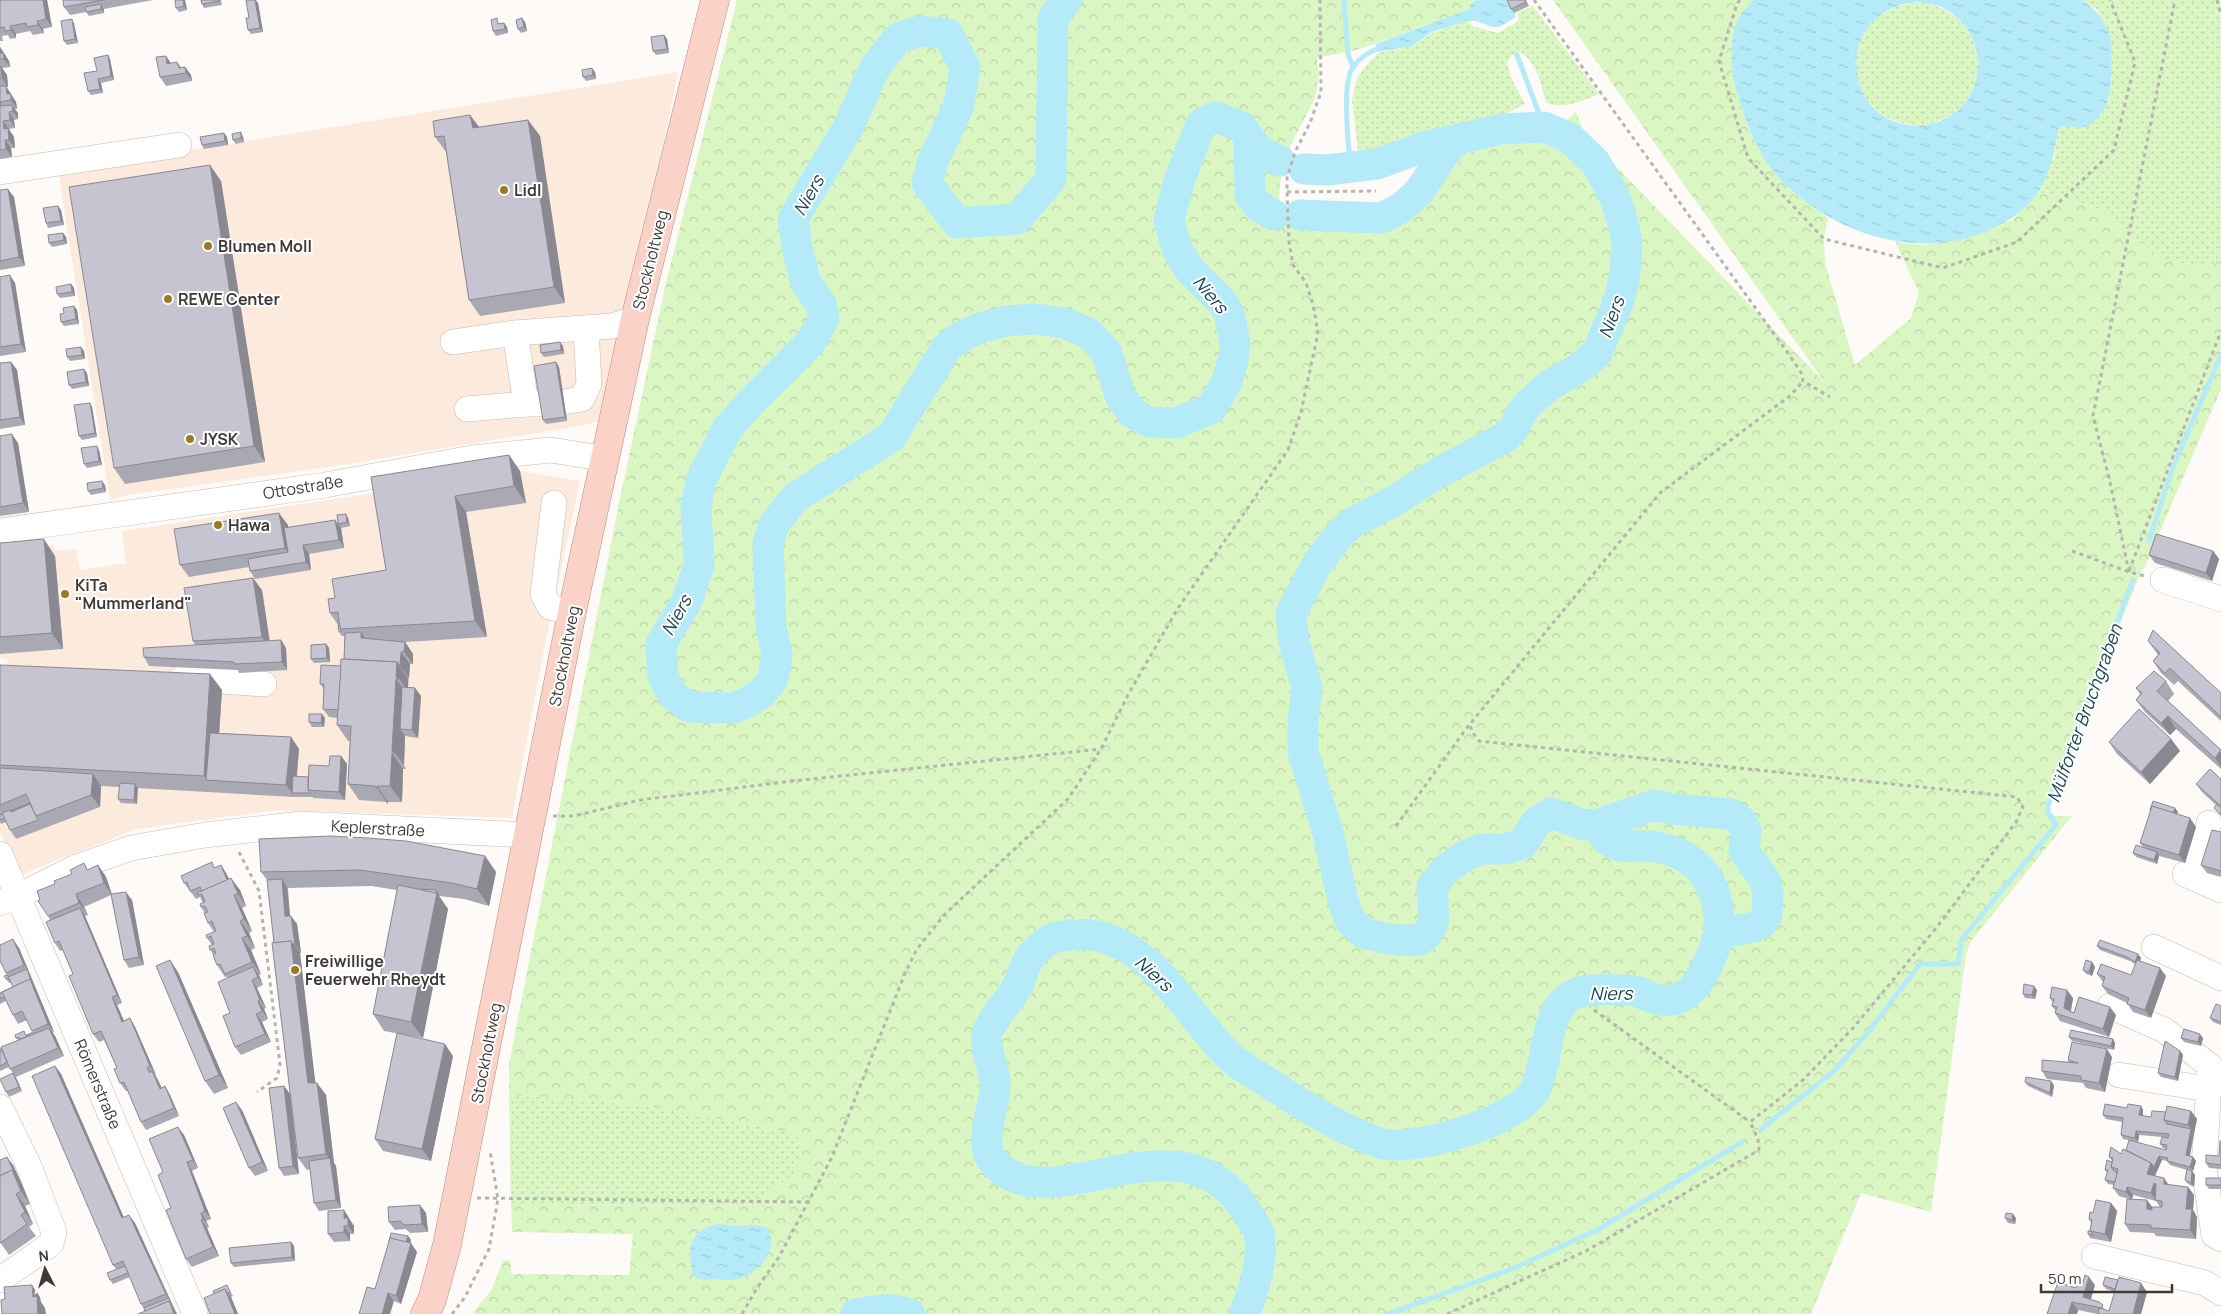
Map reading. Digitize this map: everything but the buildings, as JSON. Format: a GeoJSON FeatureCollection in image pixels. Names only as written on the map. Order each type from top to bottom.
{"type":"FeatureCollection","features":[{"type":"Feature","properties":{"kind":"main road","name":"Stockholtweg"},"geometry":{"type":"LineString","coordinates":[[424,1314],[432,1300],[447,1245],[572,612],[635,319],[715,0]]}},
{"type":"Feature","properties":{"kind":"street"},"geometry":{"type":"LineString","coordinates":[[0,172],[179,146]]}},
{"type":"Feature","properties":{"kind":"street"},"geometry":{"type":"LineString","coordinates":[[453,342],[515,332],[612,326],[635,319]]}},
{"type":"Feature","properties":{"kind":"street"},"geometry":{"type":"LineString","coordinates":[[467,409],[582,399],[589,384],[586,328]]}},
{"type":"Feature","properties":{"kind":"street"},"geometry":{"type":"LineString","coordinates":[[515,332],[544,403]]}},
{"type":"Feature","properties":{"kind":"street","name":"Ottostraße"},"geometry":{"type":"LineString","coordinates":[[0,531],[325,485],[472,458],[551,450],[606,459]]}},
{"type":"Feature","properties":{"kind":"street"},"geometry":{"type":"LineString","coordinates":[[554,502],[543,594],[550,607],[572,612]]}},
{"type":"Feature","properties":{"kind":"street"},"geometry":{"type":"LineString","coordinates":[[2163,580],[2221,599]]}},
{"type":"Feature","properties":{"kind":"street"},"geometry":{"type":"LineString","coordinates":[[162,677],[264,684]]}},
{"type":"Feature","properties":{"kind":"street"},"geometry":{"type":"LineString","coordinates":[[2209,823],[2189,875],[2221,890]]}},
{"type":"Feature","properties":{"kind":"street","name":"Keplerstraße"},"geometry":{"type":"LineString","coordinates":[[9,900],[77,867],[131,848],[228,832],[301,824],[530,825]]}},
{"type":"Feature","properties":{"kind":"street","name":"Römerstraße"},"geometry":{"type":"LineString","coordinates":[[0,854],[9,900],[195,1314]]}},
{"type":"Feature","properties":{"kind":"street"},"geometry":{"type":"LineString","coordinates":[[2154,947],[2221,978]]}},
{"type":"Feature","properties":{"kind":"street"},"geometry":{"type":"LineString","coordinates":[[2110,1006],[2164,1030],[2210,1066],[2204,1167],[2214,1235],[2221,1239]]}},
{"type":"Feature","properties":{"kind":"street"},"geometry":{"type":"LineString","coordinates":[[2119,1075],[2208,1089]]}},
{"type":"Feature","properties":{"kind":"street"},"geometry":{"type":"LineString","coordinates":[[0,1107],[29,1166],[54,1232],[51,1244],[0,1280]]}},
{"type":"Feature","properties":{"kind":"street"},"geometry":{"type":"LineString","coordinates":[[2094,1256],[2205,1283],[2221,1293]]}},
{"type":"Feature","properties":{"kind":"path"},"geometry":{"type":"LineString","coordinates":[[742,1314],[757,1288],[779,1257],[831,1159],[906,971],[918,950],[945,914],[1068,799],[1101,749],[1129,693],[1178,608],[1288,450],[1301,412],[1318,333],[1306,283],[1293,265],[1288,242],[1287,178],[1295,152],[1310,123],[1321,92],[1320,0]]}},
{"type":"Feature","properties":{"kind":"path"},"geometry":{"type":"LineString","coordinates":[[1396,826],[1470,724],[1660,493],[1791,395],[1803,381],[1802,374],[1790,356],[1534,0]]}},
{"type":"Feature","properties":{"kind":"path"},"geometry":{"type":"LineString","coordinates":[[1740,0],[1736,4],[1719,61],[1748,158],[1824,239],[1944,268],[2017,242],[2114,150],[2135,62],[2110,0]]}},
{"type":"Feature","properties":{"kind":"path"},"geometry":{"type":"LineString","coordinates":[[2129,572],[2093,416],[2175,0]]}},
{"type":"Feature","properties":{"kind":"path"},"geometry":{"type":"LineString","coordinates":[[2217,0],[2221,15]]}},
{"type":"Feature","properties":{"kind":"path"},"geometry":{"type":"LineString","coordinates":[[1287,192],[1376,191]]}},
{"type":"Feature","properties":{"kind":"path"},"geometry":{"type":"LineString","coordinates":[[2129,572],[2221,332]]}},
{"type":"Feature","properties":{"kind":"path"},"geometry":{"type":"LineString","coordinates":[[1803,381],[1830,397]]}},
{"type":"Feature","properties":{"kind":"path"},"geometry":{"type":"LineString","coordinates":[[2072,551],[2129,572],[2163,580]]}},
{"type":"Feature","properties":{"kind":"path"},"geometry":{"type":"LineString","coordinates":[[1470,724],[1472,732],[1479,740],[2017,797],[2023,807],[2016,822],[1937,927],[1854,1027],[1803,1080],[1750,1122]]}},
{"type":"Feature","properties":{"kind":"path"},"geometry":{"type":"LineString","coordinates":[[530,825],[640,800],[792,781],[1101,749]]}},
{"type":"Feature","properties":{"kind":"path"},"geometry":{"type":"LineString","coordinates":[[228,832],[259,891],[280,1064],[277,1078],[256,1092]]}},
{"type":"Feature","properties":{"kind":"path"},"geometry":{"type":"LineString","coordinates":[[1447,1314],[1586,1252],[1759,1150],[1758,1139],[1750,1122],[1594,1010]]}},
{"type":"Feature","properties":{"kind":"path"},"geometry":{"type":"LineString","coordinates":[[456,1198],[808,1202]]}},
{"type":"Feature","properties":{"kind":"shaded area"},"geometry":{"type":"Polygon","coordinates":[[[678,72],[607,419],[585,425],[335,466],[128,495],[110,500],[58,171],[678,72]]]}},
{"type":"Feature","properties":{"kind":"shaded area"},"geometry":{"type":"Polygon","coordinates":[[[520,471],[580,481],[544,649],[512,818],[278,810],[136,829],[20,875],[0,832],[0,675],[6,668],[8,660],[0,657],[0,553],[53,545],[54,551],[76,549],[80,570],[126,563],[122,531],[520,471]]]}},
{"type":"Feature","properties":{"kind":"green space"},"geometry":{"type":"Polygon","coordinates":[[[737,0],[1475,0],[1470,5],[1470,9],[1360,49],[1317,58],[1319,75],[1315,98],[1291,145],[1281,176],[1277,224],[1384,228],[1418,210],[1450,167],[1456,151],[1543,140],[1576,112],[1584,133],[1825,383],[1553,0],[1754,0],[1741,15],[1789,189],[1828,218],[1824,239],[1825,263],[1855,365],[1911,318],[1919,292],[1895,242],[1924,245],[2012,220],[2039,192],[2103,211],[2161,259],[2195,266],[2215,265],[2221,249],[2221,389],[2144,569],[2142,569],[2093,691],[2050,807],[2054,816],[2072,816],[1971,941],[1966,954],[1931,1212],[1861,1193],[1811,1314],[472,1314],[492,1289],[503,1260],[511,1261],[511,1274],[629,1275],[633,1234],[512,1232],[511,1203],[755,1207],[770,1190],[792,1177],[800,1160],[802,1142],[794,1133],[635,1104],[509,1095],[509,1064],[620,498],[667,279],[737,0]]]}},
{"type":"Feature","properties":{"kind":"green space"},"geometry":{"type":"Polygon","coordinates":[[[2082,0],[2221,0],[2221,249],[2216,265],[2195,266],[2161,259],[2103,211],[2039,192],[2054,158],[2059,127],[2065,125],[2076,127],[2102,114],[2108,101],[2112,78],[2097,10],[2082,0]]]}},
{"type":"Feature","properties":{"kind":"green space"},"geometry":{"type":"Polygon","coordinates":[[[1917,3],[1940,7],[1960,21],[1974,41],[1978,64],[1974,87],[1960,107],[1940,121],[1917,125],[1894,121],[1874,107],[1860,87],[1856,64],[1860,41],[1874,21],[1894,7],[1917,3]]]}},
{"type":"Feature","properties":{"kind":"green space"},"geometry":{"type":"Polygon","coordinates":[[[1533,6],[1599,94],[1566,105],[1546,102],[1534,67],[1526,56],[1520,52],[1511,56],[1507,63],[1512,80],[1525,104],[1490,122],[1462,127],[1368,159],[1359,160],[1352,100],[1356,82],[1362,70],[1378,53],[1412,46],[1432,33],[1467,21],[1474,27],[1498,33],[1514,24],[1519,18],[1517,13],[1533,6]]]}},
{"type":"Feature","properties":{"kind":"green space"},"geometry":{"type":"Polygon","coordinates":[[[509,1095],[635,1104],[794,1133],[802,1142],[800,1160],[792,1177],[770,1190],[755,1207],[511,1203],[509,1095]]]}},
{"type":"Feature","properties":{"kind":"water"},"geometry":{"type":"Polygon","coordinates":[[[1475,0],[1527,0],[1512,7],[1516,17],[1499,27],[1492,27],[1476,21],[1467,21],[1432,32],[1412,46],[1378,52],[1375,44],[1470,9],[1470,5],[1475,0]]]}},
{"type":"Feature","properties":{"kind":"water"},"geometry":{"type":"Polygon","coordinates":[[[1754,0],[2082,0],[2098,14],[2109,32],[2111,43],[2111,84],[2107,103],[2097,119],[2085,127],[2059,127],[2052,160],[2043,184],[2029,204],[2010,219],[1989,230],[1963,239],[1937,243],[1911,243],[1884,239],[1834,220],[1811,206],[1781,180],[1765,160],[1753,138],[1737,92],[1731,58],[1736,24],[1741,14],[1754,0]],[[1919,2],[1899,5],[1875,20],[1862,38],[1856,60],[1859,81],[1868,101],[1883,116],[1904,124],[1930,124],[1945,119],[1957,111],[1971,93],[1977,74],[1977,51],[1968,30],[1952,13],[1939,6],[1919,2]]]}},
{"type":"Feature","properties":{"kind":"water"},"geometry":{"type":"Polygon","coordinates":[[[718,1224],[756,1225],[768,1228],[771,1246],[764,1262],[750,1274],[741,1278],[704,1280],[693,1276],[690,1258],[692,1242],[700,1231],[718,1224]]]}},
{"type":"Feature","properties":{"kind":"waterway","name":"Niers"},"geometry":{"type":"LineString","coordinates":[[1067,0],[1053,18],[1051,179],[1017,219],[957,223],[927,183],[933,161],[959,105],[965,67],[948,34],[921,31],[898,38],[875,67],[849,126],[793,219],[797,248],[806,283],[821,304],[824,319],[810,343],[749,404],[727,429],[701,481],[696,506],[699,566],[686,603],[661,644],[663,677],[672,694],[689,707],[733,708],[748,702],[762,693],[773,679],[777,655],[771,627],[768,544],[774,524],[796,497],[891,437],[947,347],[964,335],[983,327],[1006,321],[1036,319],[1064,323],[1088,333],[1106,351],[1121,398],[1134,414],[1150,422],[1176,423],[1211,409],[1227,382],[1234,355],[1235,343],[1229,313],[1224,304],[1190,270],[1177,249],[1169,220],[1180,178],[1201,124],[1216,117],[1242,127],[1249,138],[1250,195],[1259,207],[1274,215]]}},
{"type":"Feature","properties":{"kind":"waterway"},"geometry":{"type":"LineString","coordinates":[[1344,0],[1348,54],[1353,67]]}},
{"type":"Feature","properties":{"kind":"waterway"},"geometry":{"type":"LineString","coordinates":[[1350,167],[1347,130],[1347,86],[1349,75],[1359,61],[1381,47]]}},
{"type":"Feature","properties":{"kind":"waterway"},"geometry":{"type":"LineString","coordinates":[[1517,55],[1544,127]]}},
{"type":"Feature","properties":{"kind":"waterway","name":"Niers"},"geometry":{"type":"LineString","coordinates":[[1244,1314],[1259,1264],[1259,1233],[1232,1193],[1215,1179],[1197,1170],[1176,1166],[1155,1166],[1133,1168],[1067,1181],[1036,1182],[1026,1181],[1006,1173],[990,1157],[987,1148],[987,1130],[995,1092],[995,1083],[987,1043],[988,1031],[1017,987],[1029,959],[1051,939],[1073,935],[1098,936],[1121,944],[1141,958],[1160,976],[1211,1036],[1240,1065],[1341,1127],[1380,1143],[1400,1145],[1431,1141],[1472,1129],[1497,1119],[1515,1109],[1530,1097],[1535,1090],[1543,1066],[1551,1025],[1556,1012],[1563,1002],[1573,995],[1591,990],[1625,990],[1636,991],[1651,998],[1667,1000],[1680,998],[1690,991],[1705,971],[1719,934],[1754,927],[1763,922],[1767,916],[1768,891],[1765,880],[1744,851],[1746,830],[1742,822],[1732,814],[1672,809],[1654,805],[1596,825],[1581,824],[1551,813],[1536,823],[1523,844],[1505,849],[1482,849],[1466,855],[1445,870],[1432,887],[1434,918],[1426,935],[1419,940],[1394,940],[1363,933],[1350,920],[1344,905],[1328,833],[1303,751],[1303,720],[1307,687],[1294,642],[1291,614],[1318,562],[1341,533],[1352,523],[1394,501],[1438,473],[1506,437],[1515,427],[1520,415],[1529,403],[1550,385],[1581,367],[1597,353],[1620,298],[1625,274],[1627,242],[1614,195],[1595,162],[1570,138],[1544,127],[1502,129],[1458,139],[1448,148],[1419,192],[1401,208],[1382,218],[1300,215]]}},
{"type":"Feature","properties":{"kind":"waterway","name":"Niers"},"geometry":{"type":"LineString","coordinates":[[1249,138],[1261,152],[1280,161]]}},
{"type":"Feature","properties":{"kind":"waterway","name":"Niers"},"geometry":{"type":"LineString","coordinates":[[1304,169],[1327,170],[1377,164],[1427,146],[1458,139]]}},
{"type":"Feature","properties":{"kind":"waterway","name":"Mülforter Bruchgraben"},"geometry":{"type":"LineString","coordinates":[[2149,541],[2173,467],[2221,355]]}},
{"type":"Feature","properties":{"kind":"waterway","name":"Mülforter Bruchgraben"},"geometry":{"type":"LineString","coordinates":[[1761,1129],[1833,1072],[1866,1035],[1920,964],[1958,964],[1961,940],[2056,825],[2048,812],[2048,806],[2133,580]]}},
{"type":"Feature","properties":{"kind":"waterway","name":"Niers"},"geometry":{"type":"LineString","coordinates":[[1596,825],[1606,839],[1617,845],[1649,846],[1666,849],[1694,863],[1704,874],[1716,900],[1719,916],[1719,934]]}},
{"type":"Feature","properties":{"kind":"waterway","name":"Mülforter Bruchgraben"},"geometry":{"type":"LineString","coordinates":[[1388,1314],[1512,1269],[1597,1230],[1742,1142]]}},
{"type":"Feature","properties":{"kind":"waterway","name":"Niers"},"geometry":{"type":"LineString","coordinates":[[856,1314],[877,1310],[890,1310],[910,1314]]}},
{"type":"Feature","properties":{"kind":"place","name":"Lidl"},"geometry":{"type":"Point","coordinates":[504,190]}},
{"type":"Feature","properties":{"kind":"place","name":"Blumen Moll"},"geometry":{"type":"Point","coordinates":[208,246]}},
{"type":"Feature","properties":{"kind":"place","name":"REWE Center"},"geometry":{"type":"Point","coordinates":[168,299]}},
{"type":"Feature","properties":{"kind":"place","name":"JYSK"},"geometry":{"type":"Point","coordinates":[190,439]}},
{"type":"Feature","properties":{"kind":"place","name":"Hawa"},"geometry":{"type":"Point","coordinates":[218,525]}},
{"type":"Feature","properties":{"kind":"place","name":"KiTa \"Mummerland\""},"geometry":{"type":"Point","coordinates":[65,594]}},
{"type":"Feature","properties":{"kind":"place","name":"Freiwillige Feuerwehr Rheydt"},"geometry":{"type":"Point","coordinates":[295,970]}}]}
